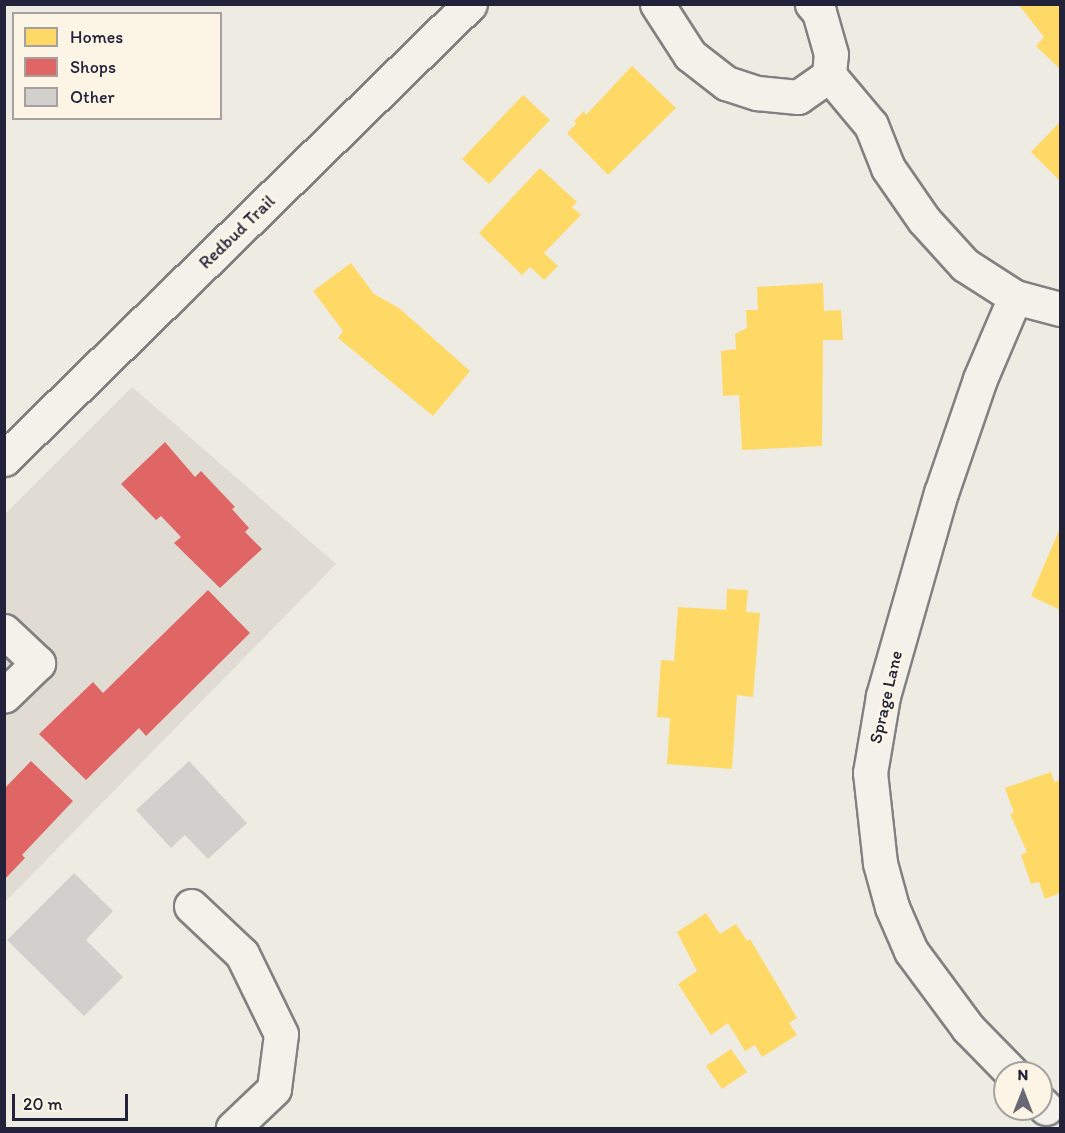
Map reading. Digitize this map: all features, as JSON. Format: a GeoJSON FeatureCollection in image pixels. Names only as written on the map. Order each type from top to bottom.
{"type":"FeatureCollection","features":[{"type":"Feature","properties":{"kind":"street","name":"Redbud Trail"},"geometry":{"type":"LineString","coordinates":[[4,459],[470,4]]}},
{"type":"Feature","properties":{"kind":"street"},"geometry":{"type":"LineString","coordinates":[[657,4],[690,56],[726,83],[757,93],[798,97],[829,75]]}},
{"type":"Feature","properties":{"kind":"street"},"geometry":{"type":"LineString","coordinates":[[812,4],[819,12],[831,54],[829,75],[871,125],[888,168],[943,243],[964,265],[1015,297],[1060,309]]}},
{"type":"Feature","properties":{"kind":"street","name":"Sprage Lane"},"geometry":{"type":"LineString","coordinates":[[1000,1061],[968,1028],[911,951],[892,907],[880,863],[870,773],[883,696],[941,493],[980,379],[1015,297]]}},
{"type":"Feature","properties":{"kind":"street"},"geometry":{"type":"LineString","coordinates":[[4,631],[38,663],[4,696]]}},
{"type":"Feature","properties":{"kind":"street"},"geometry":{"type":"LineString","coordinates":[[191,906],[242,954],[280,1034],[274,1089],[233,1128]]}},
{"type":"Feature","properties":{"kind":"shaded area"},"geometry":{"type":"Polygon","coordinates":[[[132,387],[336,564],[5,902],[5,514],[132,387]]]}},
{"type":"Feature","properties":{"kind":"building: Homes"},"geometry":{"type":"Polygon","coordinates":[[[1018,4],[1060,4],[1059,68],[1036,46],[1044,37],[1018,4]]]}},
{"type":"Feature","properties":{"kind":"building: Homes"},"geometry":{"type":"Polygon","coordinates":[[[632,66],[676,108],[608,175],[567,133],[576,124],[574,121],[584,111],[586,115],[632,66]]]}},
{"type":"Feature","properties":{"kind":"building: Homes"},"geometry":{"type":"Polygon","coordinates":[[[523,95],[550,120],[489,184],[462,159],[523,95]]]}},
{"type":"Feature","properties":{"kind":"building: Homes"},"geometry":{"type":"Polygon","coordinates":[[[1060,122],[1060,181],[1031,152],[1060,122]]]}},
{"type":"Feature","properties":{"kind":"building: Homes"},"geometry":{"type":"Polygon","coordinates":[[[540,168],[577,202],[572,207],[581,215],[544,253],[558,266],[544,280],[530,267],[522,275],[479,233],[540,168]]]}},
{"type":"Feature","properties":{"kind":"building: Homes"},"geometry":{"type":"Polygon","coordinates":[[[351,263],[374,294],[399,308],[470,371],[433,416],[338,338],[343,331],[313,291],[351,263]]]}},
{"type":"Feature","properties":{"kind":"building: Homes"},"geometry":{"type":"Polygon","coordinates":[[[823,283],[824,311],[841,310],[843,340],[823,340],[822,446],[742,450],[739,395],[723,396],[721,351],[736,349],[735,334],[747,328],[746,310],[758,310],[757,287],[823,283]]]}},
{"type":"Feature","properties":{"kind":"building: Homes"},"geometry":{"type":"Polygon","coordinates":[[[1060,528],[1060,610],[1031,596],[1060,528]]]}},
{"type":"Feature","properties":{"kind":"building: Homes"},"geometry":{"type":"Polygon","coordinates":[[[727,589],[748,590],[746,612],[760,613],[753,697],[737,695],[732,769],[667,764],[670,718],[657,717],[661,660],[674,661],[678,607],[726,610],[727,589]]]}},
{"type":"Feature","properties":{"kind":"building: Homes"},"geometry":{"type":"Polygon","coordinates":[[[1051,772],[1054,782],[1060,780],[1060,893],[1045,899],[1039,882],[1031,884],[1021,855],[1027,852],[1010,814],[1014,813],[1005,788],[1051,772]]]}},
{"type":"Feature","properties":{"kind":"building: Homes"},"geometry":{"type":"Polygon","coordinates":[[[706,913],[720,934],[736,924],[747,941],[750,939],[797,1018],[789,1023],[797,1035],[762,1057],[755,1045],[745,1051],[728,1023],[711,1035],[678,984],[697,971],[677,932],[706,913]]]}},
{"type":"Feature","properties":{"kind":"building: Homes"},"geometry":{"type":"Polygon","coordinates":[[[731,1049],[747,1072],[722,1089],[706,1066],[731,1049]]]}},
{"type":"Feature","properties":{"kind":"building: Shops"},"geometry":{"type":"Polygon","coordinates":[[[165,442],[195,477],[201,471],[235,507],[232,509],[249,528],[245,532],[262,549],[220,588],[174,543],[181,537],[161,516],[156,520],[121,484],[165,442]]]}},
{"type":"Feature","properties":{"kind":"building: Shops"},"geometry":{"type":"Polygon","coordinates":[[[208,590],[250,633],[146,736],[139,728],[86,780],[39,734],[93,682],[103,693],[208,590]]]}},
{"type":"Feature","properties":{"kind":"building: Shops"},"geometry":{"type":"Polygon","coordinates":[[[31,761],[73,801],[22,855],[25,858],[4,880],[4,789],[31,761]]]}},
{"type":"Feature","properties":{"kind":"building: Other"},"geometry":{"type":"Polygon","coordinates":[[[189,761],[247,823],[208,859],[185,835],[171,848],[136,810],[189,761]]]}},
{"type":"Feature","properties":{"kind":"building: Other"},"geometry":{"type":"Polygon","coordinates":[[[74,873],[113,911],[86,940],[123,977],[84,1016],[7,940],[74,873]]]}}]}
